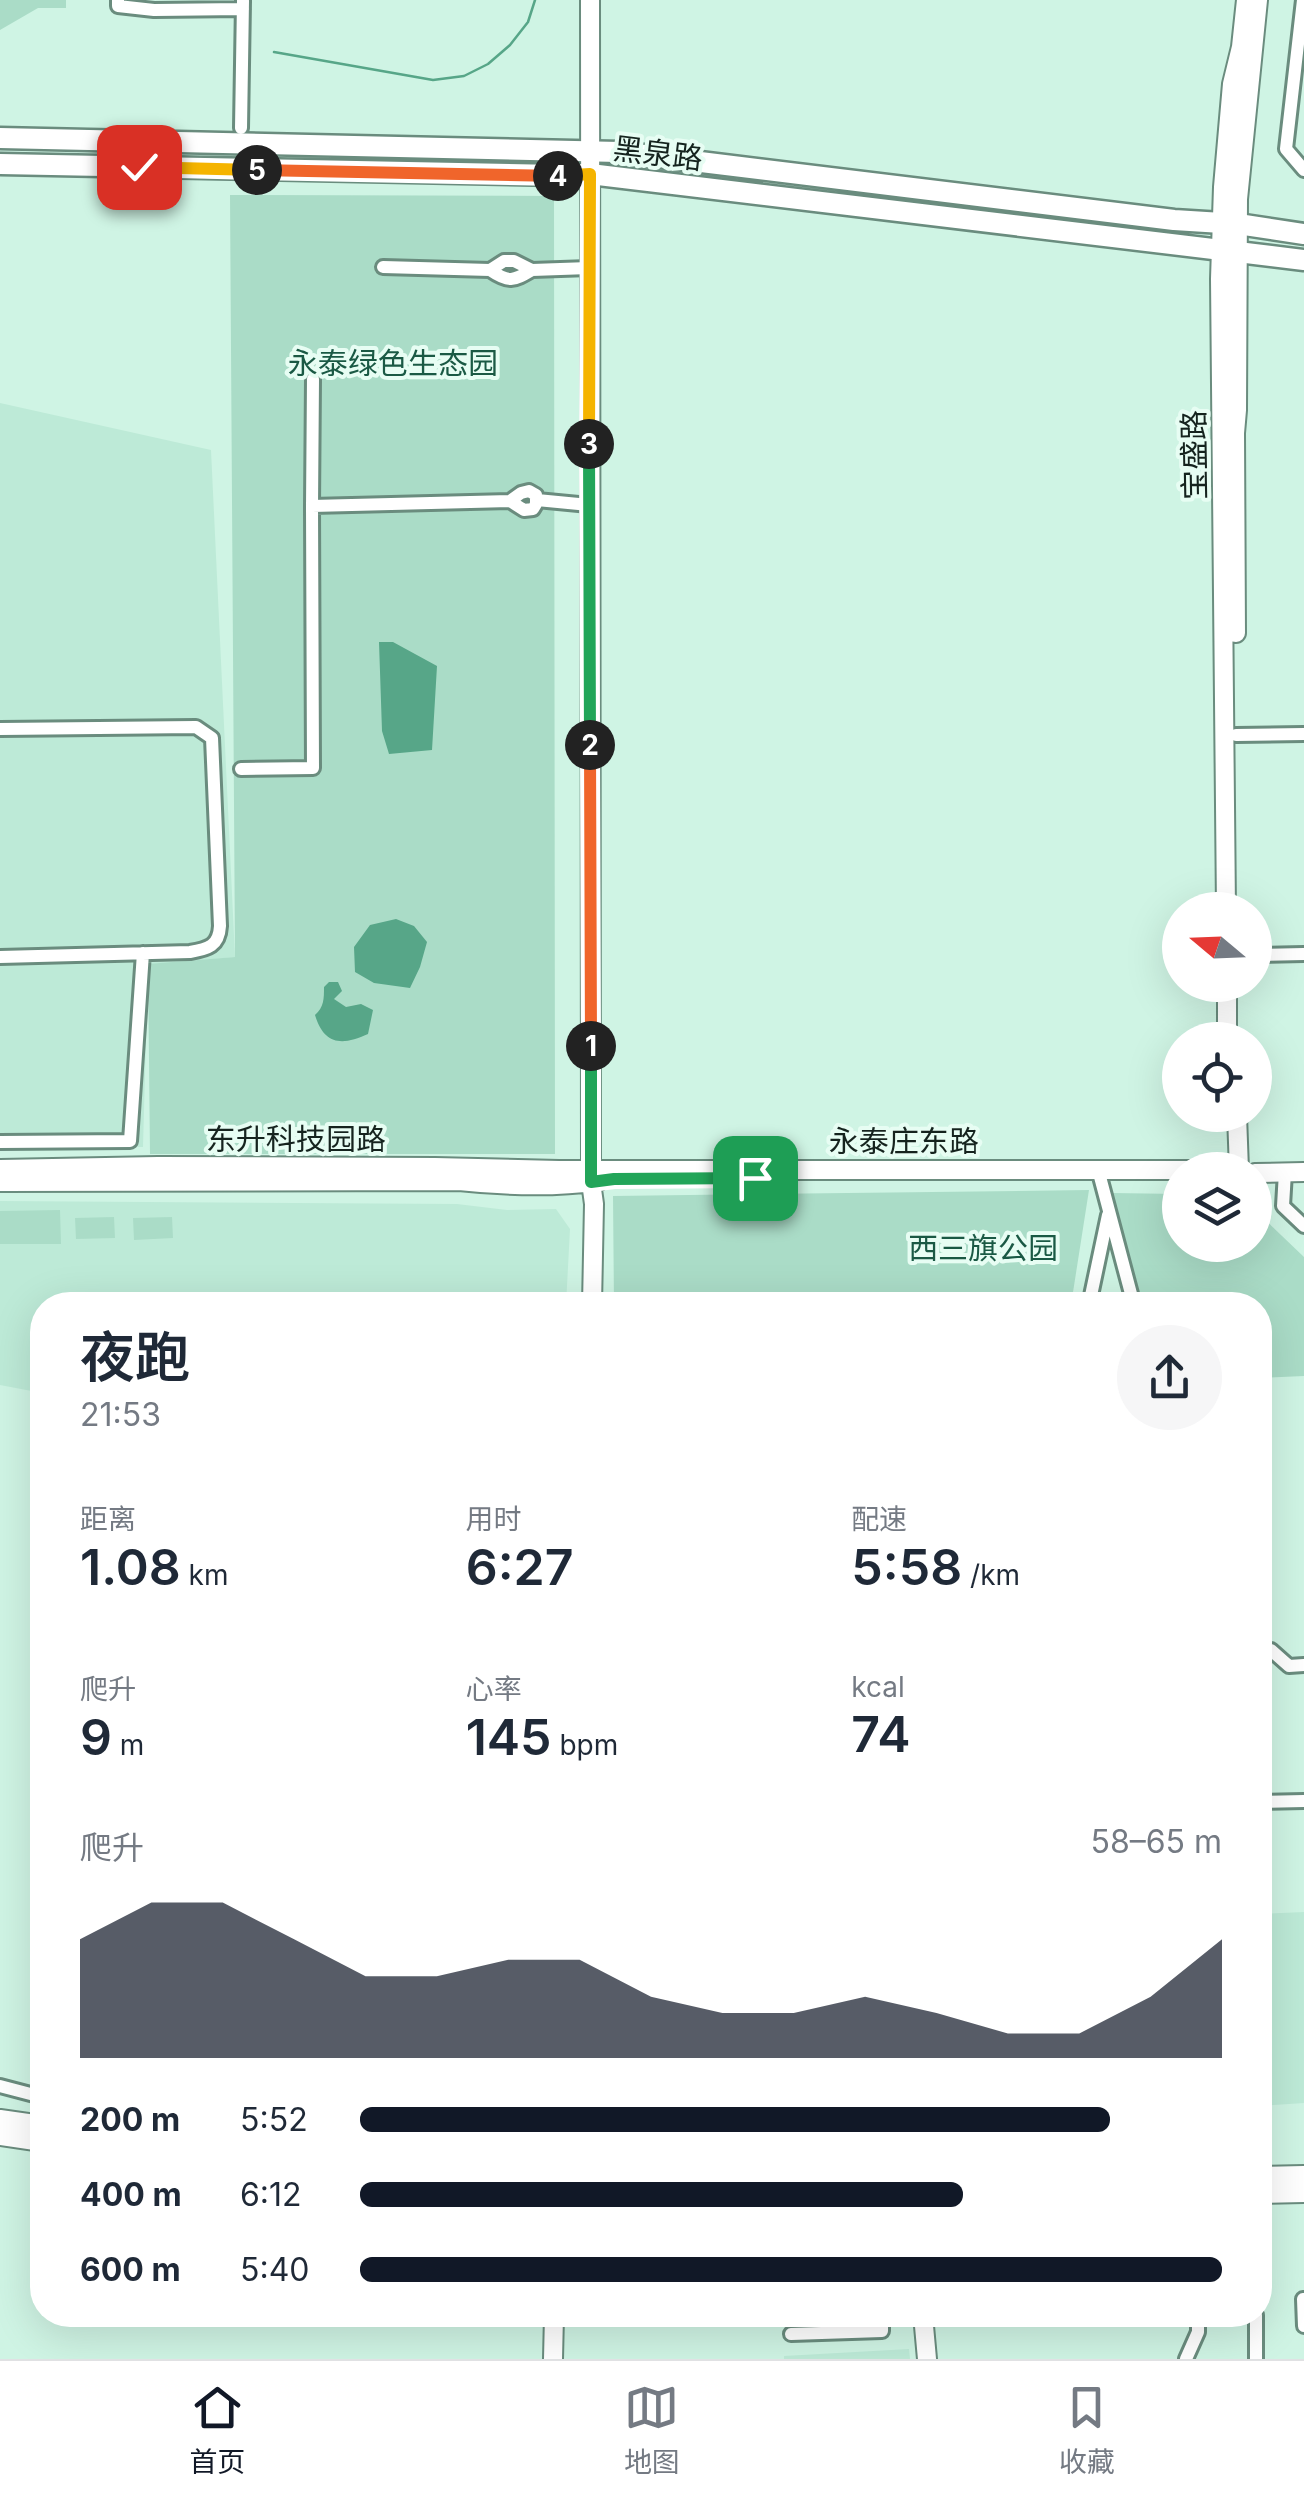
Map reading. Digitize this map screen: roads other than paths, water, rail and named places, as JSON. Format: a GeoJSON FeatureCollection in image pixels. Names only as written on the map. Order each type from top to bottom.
{"type":"FeatureCollection","features":[{"type":"Feature","properties":{"kind":"main road","name":"黑泉路"},"geometry":{"type":"LineString","coordinates":[[0,138],[589,150],[1304,234]]}},
{"type":"Feature","properties":{"kind":"main road","name":"黑泉路"},"geometry":{"type":"LineString","coordinates":[[0,164],[590,174],[1304,260]]}},
{"type":"Feature","properties":{"kind":"street"},"geometry":{"type":"LineString","coordinates":[[118,0],[118,6],[154,10],[243,4],[240,128]]}},
{"type":"Feature","properties":{"kind":"street"},"geometry":{"type":"LineString","coordinates":[[590,0],[592,1292]]}},
{"type":"Feature","properties":{"kind":"street","name":"宝盛路"},"geometry":{"type":"LineString","coordinates":[[1238,892],[1237,410],[1230,223],[1232,84],[1246,0]]}},
{"type":"Feature","properties":{"kind":"street","name":"宝盛路"},"geometry":{"type":"LineString","coordinates":[[1230,223],[1238,200],[1258,0]]}},
{"type":"Feature","properties":{"kind":"street"},"geometry":{"type":"LineString","coordinates":[[1303,0],[1286,149],[1304,170]]}},
{"type":"Feature","properties":{"kind":"street","name":"宝盛路"},"geometry":{"type":"LineString","coordinates":[[1226,892],[1220,469],[1230,252]]}},
{"type":"Feature","properties":{"kind":"street"},"geometry":{"type":"LineString","coordinates":[[383,267],[490,270],[504,261],[514,261],[532,270],[590,268]]}},
{"type":"Feature","properties":{"kind":"street"},"geometry":{"type":"LineString","coordinates":[[241,770],[313,768],[313,378]]}},
{"type":"Feature","properties":{"kind":"street"},"geometry":{"type":"LineString","coordinates":[[312,506],[510,501],[525,492],[533,493],[537,500],[589,505]]}},
{"type":"Feature","properties":{"kind":"street"},"geometry":{"type":"LineString","coordinates":[[0,729],[196,727],[212,738],[220,937],[214,946],[204,950],[0,956]]}},
{"type":"Feature","properties":{"kind":"street"},"geometry":{"type":"LineString","coordinates":[[1236,734],[1304,734]]}},
{"type":"Feature","properties":{"kind":"street"},"geometry":{"type":"LineString","coordinates":[[0,1142],[130,1141],[143,953]]}},
{"type":"Feature","properties":{"kind":"street"},"geometry":{"type":"LineString","coordinates":[[1272,955],[1304,954]]}},
{"type":"Feature","properties":{"kind":"street","name":"东升科技园路"},"geometry":{"type":"LineString","coordinates":[[0,1168],[217,1166],[590,1178]]}},
{"type":"Feature","properties":{"kind":"street","name":"永泰庄东路"},"geometry":{"type":"LineString","coordinates":[[590,1178],[1162,1171]]}},
{"type":"Feature","properties":{"kind":"street"},"geometry":{"type":"LineString","coordinates":[[1272,1172],[1304,1172]]}},
{"type":"Feature","properties":{"kind":"street"},"geometry":{"type":"LineString","coordinates":[[1284,1172],[1283,1206],[1304,1226]]}},
{"type":"Feature","properties":{"kind":"street"},"geometry":{"type":"LineString","coordinates":[[1093,1292],[1108,1218],[1099,1173],[1131,1292]]}},
{"type":"Feature","properties":{"kind":"street","name":"永泰庄东路"},"geometry":{"type":"LineString","coordinates":[[590,1178],[1162,1177]]}},
{"type":"Feature","properties":{"kind":"street"},"geometry":{"type":"LineString","coordinates":[[582,1292],[582,1200],[590,1178]]}},
{"type":"Feature","properties":{"kind":"street","name":"东升科技园路"},"geometry":{"type":"LineString","coordinates":[[0,1182],[458,1181],[568,1186],[590,1178]]}},
{"type":"Feature","properties":{"kind":"street"},"geometry":{"type":"LineString","coordinates":[[1272,1651],[1289,1666],[1304,1665]]}},
{"type":"Feature","properties":{"kind":"street"},"geometry":{"type":"LineString","coordinates":[[1272,1802],[1304,1801]]}},
{"type":"Feature","properties":{"kind":"street"},"geometry":{"type":"LineString","coordinates":[[0,2086],[30,2094]]}},
{"type":"Feature","properties":{"kind":"street"},"geometry":{"type":"LineString","coordinates":[[0,2119],[30,2123]]}},
{"type":"Feature","properties":{"kind":"street"},"geometry":{"type":"LineString","coordinates":[[0,2136],[30,2140]]}},
{"type":"Feature","properties":{"kind":"street"},"geometry":{"type":"LineString","coordinates":[[1272,2176],[1304,2175]]}},
{"type":"Feature","properties":{"kind":"street"},"geometry":{"type":"LineString","coordinates":[[1272,2193],[1304,2192]]}},
{"type":"Feature","properties":{"kind":"street"},"geometry":{"type":"LineString","coordinates":[[1303,2299],[1304,2326]]}},
{"type":"Feature","properties":{"kind":"street"},"geometry":{"type":"LineString","coordinates":[[553,2359],[554,2327]]}},
{"type":"Feature","properties":{"kind":"street"},"geometry":{"type":"LineString","coordinates":[[791,2334],[882,2327]]}},
{"type":"Feature","properties":{"kind":"street"},"geometry":{"type":"LineString","coordinates":[[924,2327],[926,2359]]}},
{"type":"Feature","properties":{"kind":"street"},"geometry":{"type":"LineString","coordinates":[[1186,2359],[1198,2327]]}},
{"type":"Feature","properties":{"kind":"street"},"geometry":{"type":"LineString","coordinates":[[1256,2327],[1256,2359]]}},
{"type":"Feature","properties":{"kind":"waterway"},"geometry":{"type":"LineString","coordinates":[[274,52],[433,80],[464,76],[488,64],[510,45],[528,22],[535,0]]}},
{"type":"Feature","properties":{"kind":"park label","name":"永泰绿色生态园"},"geometry":{"type":"Point","coordinates":[393,363]}},
{"type":"Feature","properties":{"kind":"park label","name":"西三旗公园"},"geometry":{"type":"Point","coordinates":[983,1248]}}]}
